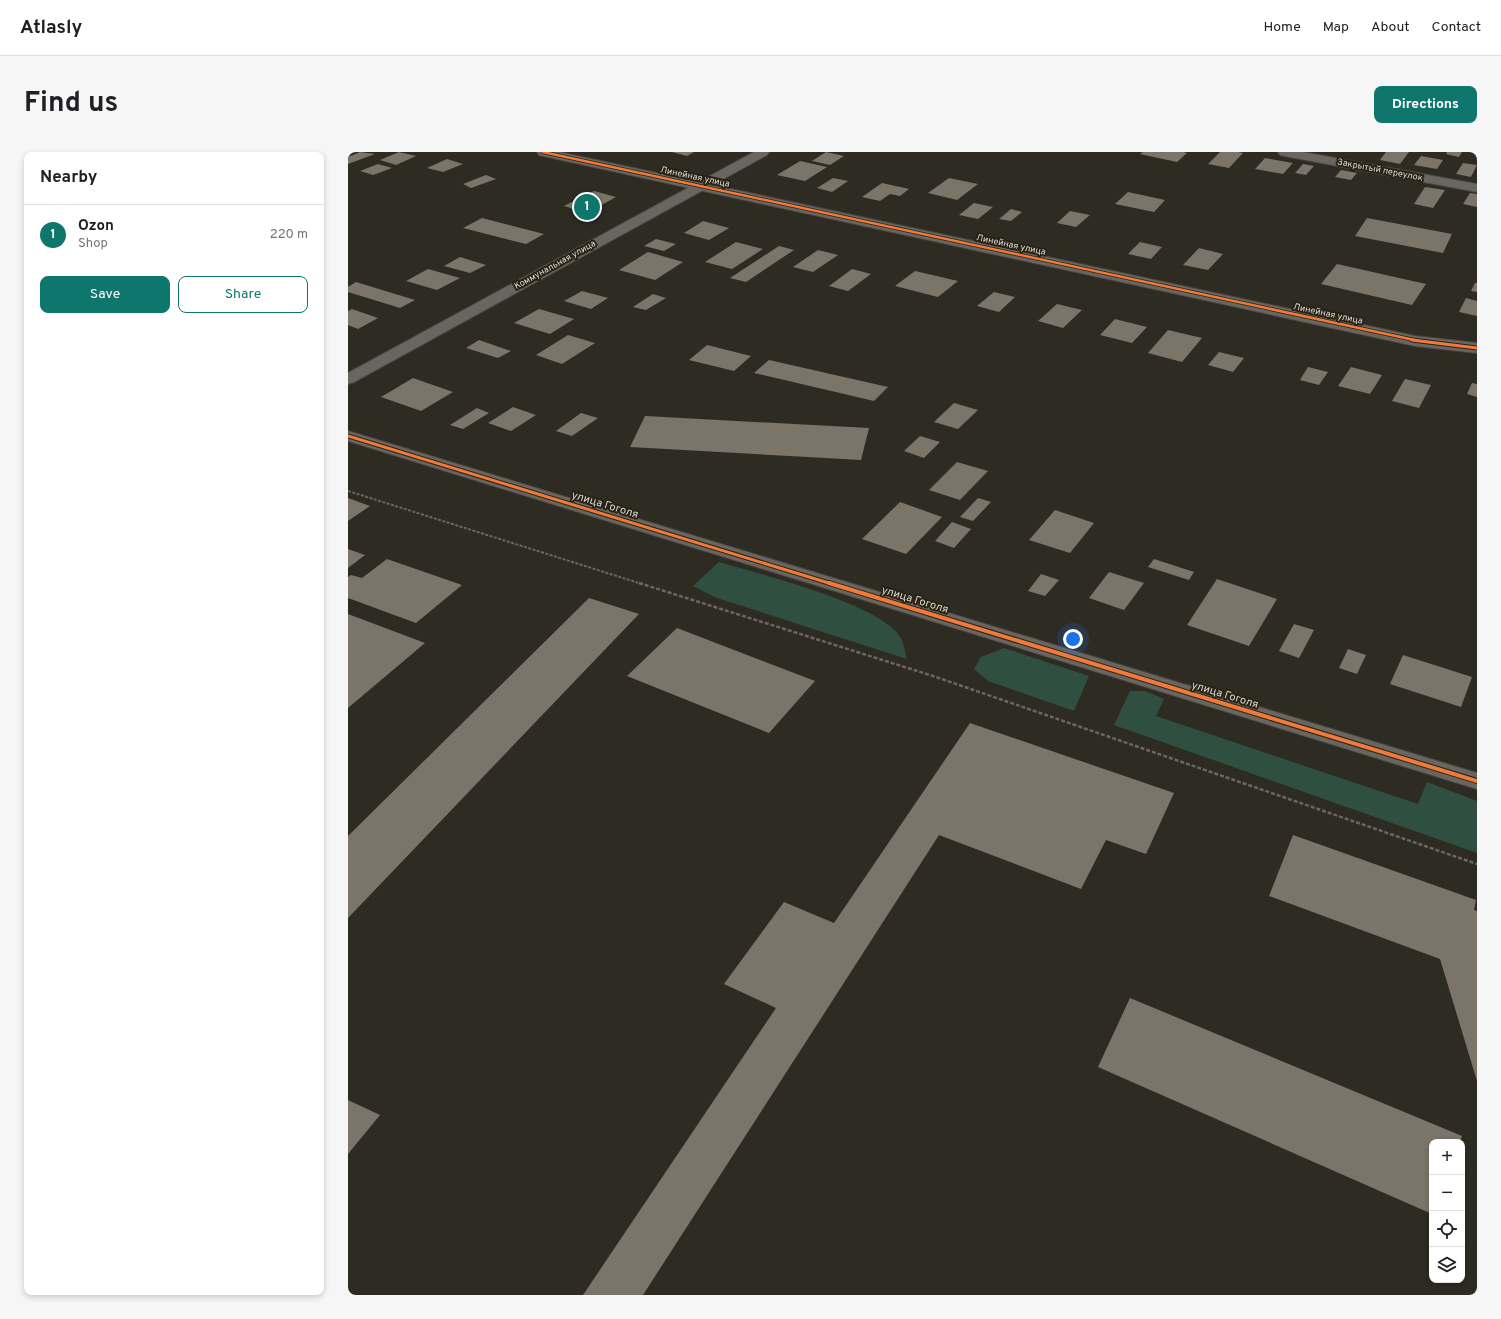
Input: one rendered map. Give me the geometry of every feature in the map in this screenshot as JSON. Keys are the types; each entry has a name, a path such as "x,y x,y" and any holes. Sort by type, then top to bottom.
{"street":[{"name":"Линейная улица","path":"543,152 1415,341 1477,348"},
{"name":"Коммунальная улица","path":"348,379 763,152"},
{"name":"Закрытый переулок","path":"1284,152 1477,188"},
{"name":"улица Гоголя","path":"348,436 1477,781"}],"path":[{"path":"348,492 933,676 1477,864"}],"green space":[{"path":"719,562 789,582 846,602 870,613 889,625 901,638 907,659 717,598 693,586"},
{"path":"1004,648 1089,676 1074,711 988,681 974,669 981,657"},
{"path":"1130,691 1145,691 1164,699 1156,716 1418,804 1427,782 1477,801 1477,853 1114,725"}],"building":[{"path":"360,152 375,154 348,164 348,157"},
{"path":"399,152 416,156 396,165 380,160"},
{"path":"672,152 694,152 687,156"},
{"path":"826,152 844,156 830,165 812,161"},
{"path":"1143,152 1187,153 1177,162 1140,154"},
{"path":"1220,152 1243,153 1229,168 1208,164"},
{"path":"1386,152 1409,152 1400,164 1380,160"},
{"path":"1447,152 1462,152 1459,157 1446,154"},
{"path":"1421,156 1443,160 1437,169 1414,165"},
{"path":"1265,158 1293,163 1283,174 1255,169"},
{"path":"447,159 463,164 443,172 427,168"},
{"path":"800,161 827,167 805,181 777,175"},
{"path":"1463,163 1477,165 1471,177 1456,174"},
{"path":"378,164 392,168 373,175 360,171"},
{"path":"1303,164 1314,166 1306,175 1295,173"},
{"path":"1341,170 1357,173 1351,180 1335,177"},
{"path":"486,175 496,179 471,188 463,184"},
{"path":"833,178 848,181 832,192 817,188"},
{"path":"949,178 978,184 957,200 928,193"},
{"path":"882,183 909,189 900,196 890,194 880,201 862,197"},
{"path":"1425,187 1445,190 1433,208 1414,204"},
{"path":"594,191 616,197 587,213 564,206"},
{"path":"1128,192 1165,200 1154,212 1115,204"},
{"path":"1470,193 1477,194 1477,207 1463,204"},
{"path":"974,203 993,207 978,219 959,215"},
{"path":"1011,209 1022,212 1011,221 999,219"},
{"path":"1070,211 1090,215 1076,227 1057,223"},
{"path":"482,218 544,234 526,244 463,228"},
{"path":"1367,218 1452,234 1443,253 1355,236"},
{"path":"703,221 729,228 709,240 684,233"},
{"path":"656,239 676,244 664,251 644,246"},
{"path":"736,242 763,249 732,269 705,262"},
{"path":"1140,242 1162,247 1151,259 1128,254"},
{"path":"779,246 794,250 746,282 730,278"},
{"path":"1199,248 1223,254 1208,270 1183,265"},
{"path":"818,250 838,255 813,272 793,267"},
{"path":"648,252 683,262 655,280 619,270"},
{"path":"460,257 486,265 470,273 444,266"},
{"path":"1337,264 1426,284 1412,305 1321,284"},
{"path":"428,269 460,278 437,290 406,281"},
{"path":"852,269 871,274 848,291 829,286"},
{"path":"915,271 958,281 938,297 895,286"},
{"path":"356,282 415,300 400,308 348,292 348,287"},
{"path":"1475,283 1477,283 1477,292 1471,291"},
{"path":"582,291 608,298 591,309 564,301"},
{"path":"994,292 1015,297 999,312 977,306"},
{"path":"653,294 666,298 646,310 633,307"},
{"path":"1466,298 1477,301 1477,316 1459,312"},
{"path":"1057,304 1082,310 1063,328 1038,321"},
{"path":"352,309 378,318 358,329 348,325 348,311"},
{"path":"539,309 574,319 550,334 514,323"},
{"path":"1115,319 1147,327 1132,343 1100,335"},
{"path":"1168,330 1202,338 1182,362 1148,353"},
{"path":"568,335 595,343 562,364 536,355"},
{"path":"479,340 511,351 498,358 466,348"},
{"path":"707,345 751,356 734,371 689,360"},
{"path":"1219,352 1244,358 1233,372 1208,365"},
{"path":"769,360 888,387 874,401 754,373"},
{"path":"1308,367 1328,372 1319,385 1300,380"},
{"path":"1351,367 1382,375 1370,394 1338,386"},
{"path":"413,378 453,392 421,411 381,397"},
{"path":"1405,379 1431,385 1419,408 1392,401"},
{"path":"1472,383 1477,384 1477,397 1467,394"},
{"path":"954,403 978,410 958,429 934,422"},
{"path":"513,407 536,415 511,431 488,423"},
{"path":"477,408 489,413 463,429 450,425"},
{"path":"581,413 598,418 572,436 556,431"},
{"path":"645,416 869,428 861,460 630,447"},
{"path":"920,436 940,442 924,458 904,451"},
{"path":"957,462 988,471 960,500 929,490"},
{"path":"348,498 370,506 348,521"},
{"path":"978,498 991,502 973,521 960,517"},
{"path":"900,502 942,517 906,554 862,539"},
{"path":"1055,510 1094,523 1070,553 1029,540"},
{"path":"952,522 971,529 954,548 935,541"},
{"path":"348,549 365,555 348,568"},
{"path":"387,559 462,585 416,623 348,598 348,577 351,575 362,578"},
{"path":"1154,559 1194,572 1189,580 1148,567"},
{"path":"1109,572 1144,583 1124,610 1089,598"},
{"path":"1041,574 1059,580 1045,596 1028,591"},
{"path":"1217,579 1277,599 1249,646 1187,625"},
{"path":"589,598 639,614 348,918 348,836"},
{"path":"348,614 425,643 348,708"},
{"path":"1294,624 1314,630 1299,658 1279,651"},
{"path":"677,628 815,681 769,733 627,676"},
{"path":"1348,649 1366,655 1357,674 1339,668"},
{"path":"1403,655 1472,677 1461,707 1390,684"},
{"path":"970,723 1174,793 1146,854 1106,840 1081,889 939,835 643,1295 583,1295 776,1008 724,984 784,902 834,923"},
{"path":"1293,835 1476,900 1474,910 1477,911 1477,1081 1440,959 1269,896"},
{"path":"1130,998 1462,1136 1461,1139 1429,1139 1429,1213 1098,1067"},
{"path":"348,1100 380,1115 348,1154"}],"cycle path":[{"path":"543,152 1415,341 1477,348"},
{"path":"348,436 1477,781"}],"place":[{"name":"Ozon","path":"587,207"}]}
